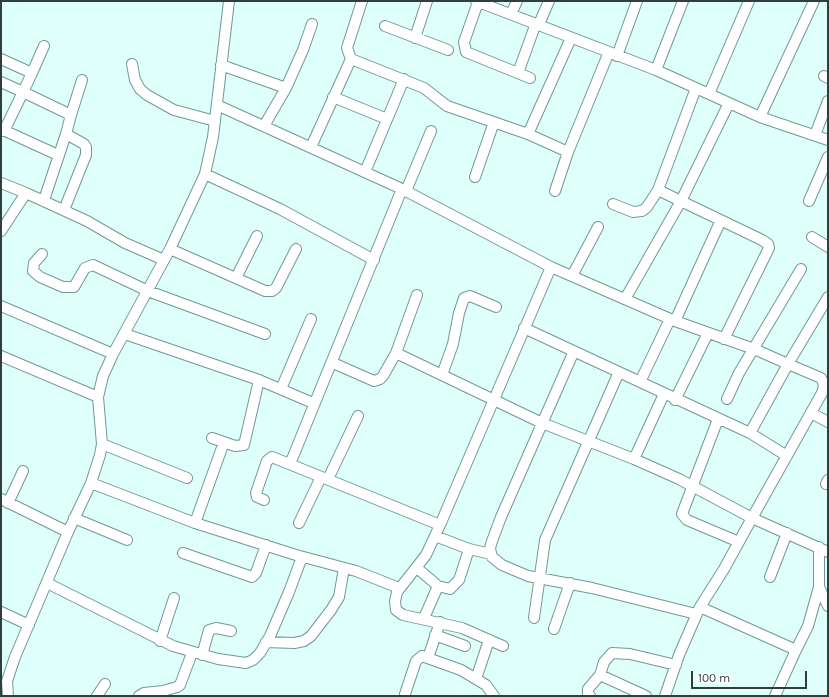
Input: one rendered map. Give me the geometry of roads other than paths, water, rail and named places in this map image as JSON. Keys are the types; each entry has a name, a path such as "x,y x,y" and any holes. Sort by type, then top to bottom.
{"street":[{"path":"8,696 7,681 10,670 74,518 91,483 100,455 102,444 98,397 103,376 113,354 170,249 205,174 215,121 229,1"},
{"path":"311,147 351,59 347,48 362,1"},
{"path":"415,38 427,1"},
{"path":"530,78 466,52 464,42 477,1 656,70 760,117 828,140"},
{"path":"511,14 517,1"},
{"path":"518,73 549,1"},
{"path":"555,191 568,152 637,1"},
{"path":"656,70 683,1"},
{"path":"709,94 748,1"},
{"path":"760,117 814,1"},
{"path":"264,126 286,88 303,50 312,24"},
{"path":"385,26 448,50"},
{"path":"528,134 571,38"},
{"path":"44,46 23,92 2,130 58,155"},
{"path":"1,59 32,73"},
{"path":"351,59 424,88 447,106 528,134 568,152"},
{"path":"132,64 135,80 140,89 147,95 174,110 215,121"},
{"path":"221,65 286,88"},
{"path":"365,172 404,79"},
{"path":"44,200 82,80"},
{"path":"1,82 71,114"},
{"path":"613,204 633,212 638,212 647,207 658,190 696,88"},
{"path":"333,97 387,119"},
{"path":"815,136 828,101"},
{"path":"626,299 681,201 729,103"},
{"path":"217,105 404,190 551,267 673,320 754,349 821,378 824,386 822,393 739,542 698,611 665,696"},
{"path":"475,177 494,122"},
{"path":"290,464 313,403 332,363 374,260 430,131"},
{"path":"64,210 87,150 84,144 66,134"},
{"path":"809,201 828,157"},
{"path":"205,174 280,209 374,260"},
{"path":"1,183 44,200 125,243 164,260"},
{"path":"658,190 768,244 769,248 724,339"},
{"path":"1,231 26,193"},
{"path":"640,382 673,320 721,220"},
{"path":"572,276 598,227"},
{"path":"236,278 257,236"},
{"path":"812,237 828,247"},
{"path":"170,249 265,291 272,291 276,288 296,249"},
{"path":"42,254 34,263 33,271 40,277 63,287 74,287 85,268 93,265 148,291 265,334"},
{"path":"503,646 462,628 424,618 403,615 396,610 395,596 399,588 426,555 551,267"},
{"path":"727,399 738,373 754,349 800,269"},
{"path":"332,363 374,381 380,379 396,353 417,295"},
{"path":"442,376 453,344 459,313 464,298 470,296 496,307"},
{"path":"750,433 788,364 828,297"},
{"path":"1,306 113,354"},
{"path":"281,389 311,319"},
{"path":"524,328 675,400 750,433 787,456"},
{"path":"675,400 708,333"},
{"path":"125,334 259,380 313,403"},
{"path":"574,351 500,517 491,544 491,554 498,563 511,570 539,578 570,583 698,611 796,650"},
{"path":"396,353 442,376 494,398 542,423 634,459 691,486 752,518 824,550 819,587 808,626 775,696"},
{"path":"1,356 98,397"},
{"path":"534,618 545,540 619,372"},
{"path":"212,438 235,446 244,444 259,380"},
{"path":"634,459 664,394"},
{"path":"811,413 828,422"},
{"path":"299,523 358,416"},
{"path":"718,419 682,512 683,517 739,542"},
{"path":"195,523 224,442"},
{"path":"102,444 188,478"},
{"path":"264,500 257,497 256,493 267,461 272,457 440,525"},
{"path":"23,471 5,501 68,532"},
{"path":"91,483 195,523 302,557 344,568 399,588"},
{"path":"74,518 127,540"},
{"path":"770,577 787,533"},
{"path":"434,536 469,549 491,554"},
{"path":"183,553 252,577 256,573 266,546"},
{"path":"416,568 438,586 450,589 459,580 469,549"},
{"path":"47,583 160,640 197,654 246,663 253,660 260,653 266,642 289,592 302,557"},
{"path":"266,642 294,643 304,641 311,636 328,615 338,596 344,568"},
{"path":"554,629 570,583"},
{"path":"424,618 438,586"},
{"path":"819,587 828,606"},
{"path":"160,640 174,598"},
{"path":"1,612 28,626"},
{"path":"428,658 440,622"},
{"path":"139,696 144,693 163,691 180,685 209,630 216,628 231,631"},
{"path":"435,635 465,646"},
{"path":"476,679 489,640"},
{"path":"590,696 588,694 588,689 600,675 608,657 618,652 676,665"},
{"path":"405,694 416,661 422,656 454,667 476,679 486,685 494,696"},
{"path":"600,675 646,696"},
{"path":"97,696 105,684"}]}
